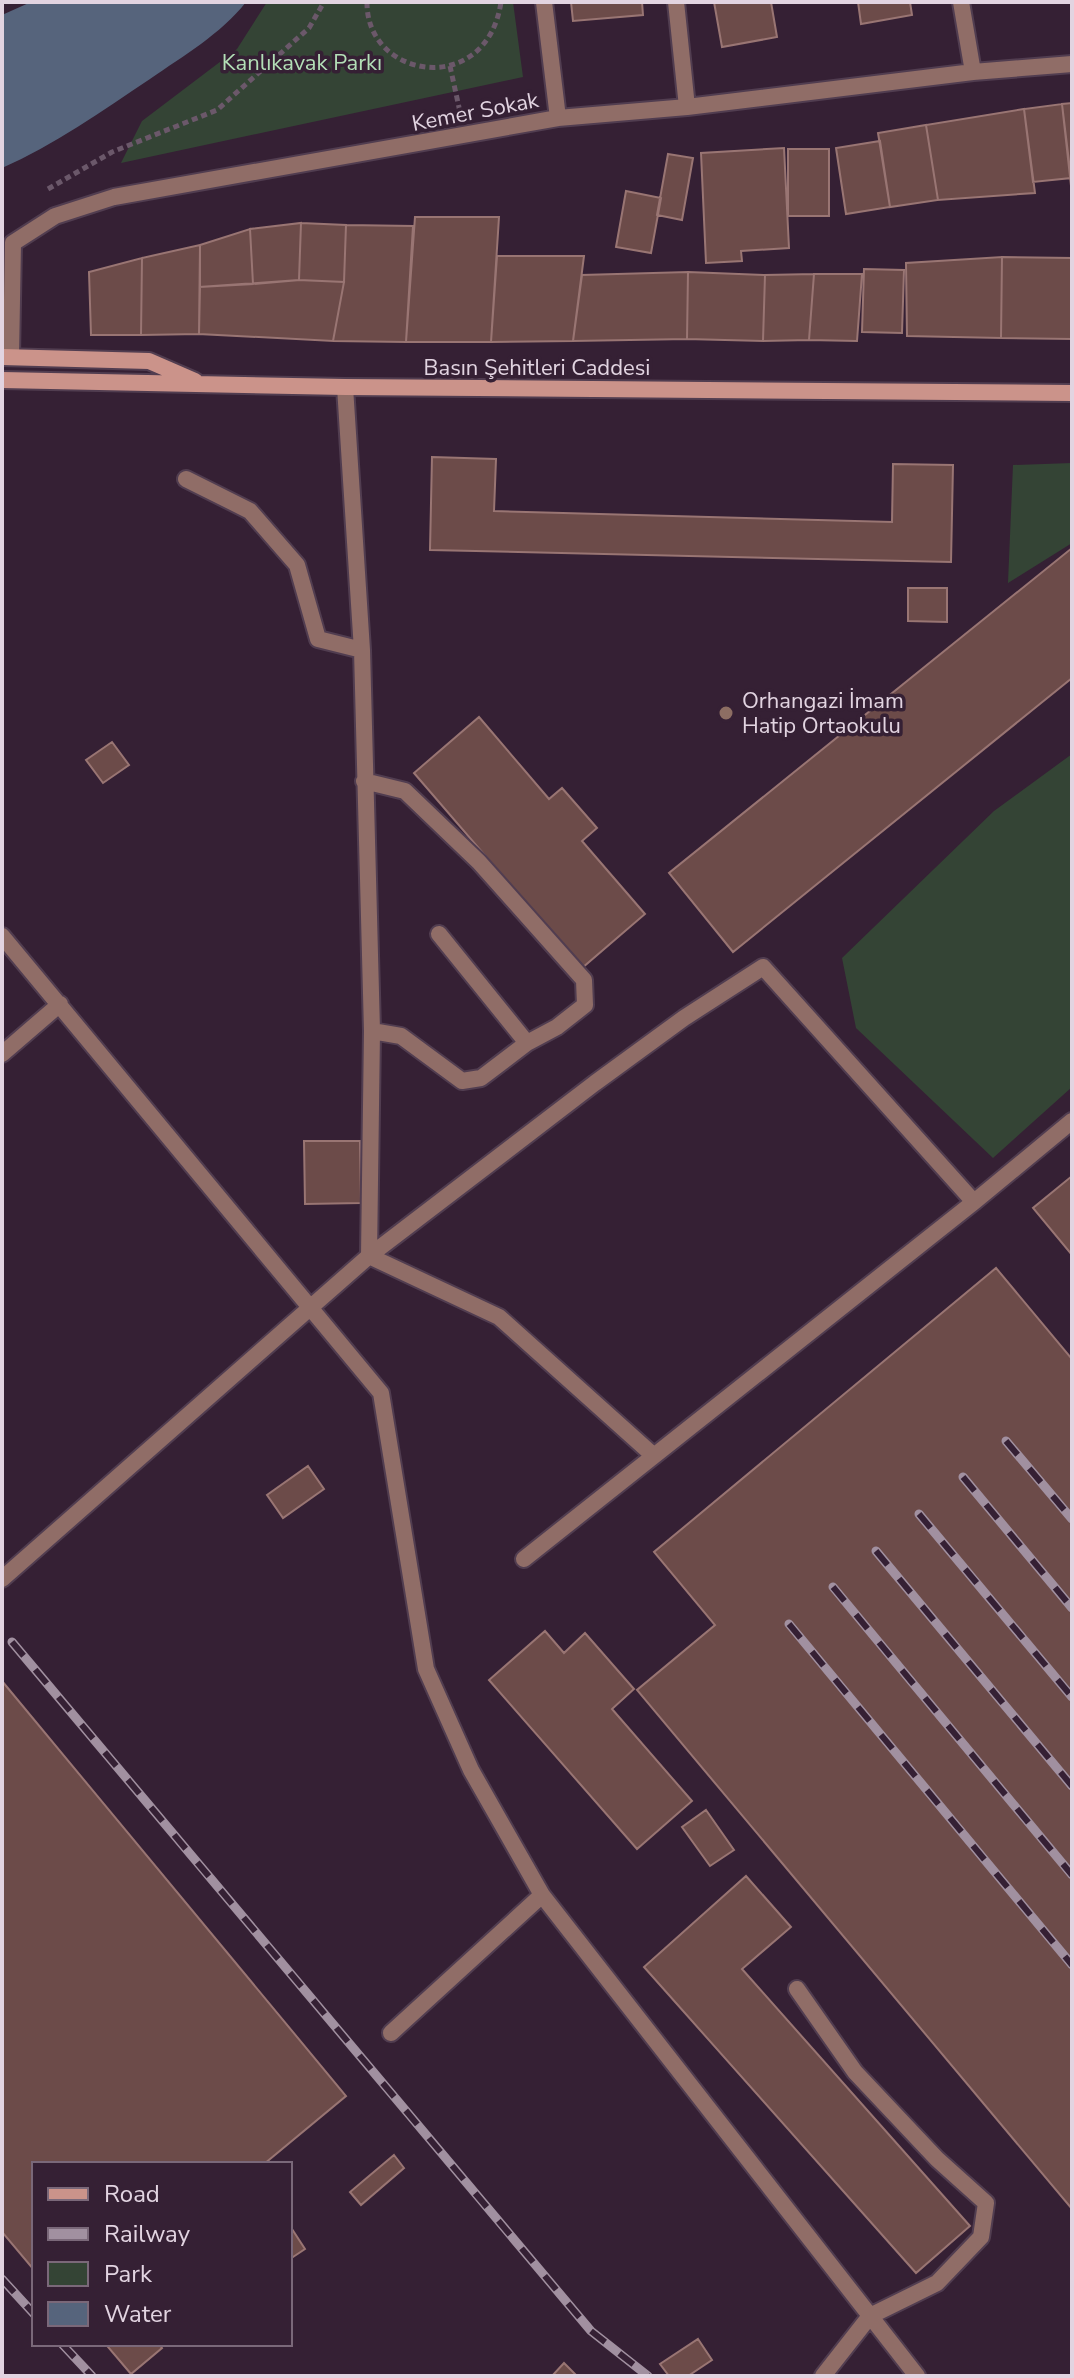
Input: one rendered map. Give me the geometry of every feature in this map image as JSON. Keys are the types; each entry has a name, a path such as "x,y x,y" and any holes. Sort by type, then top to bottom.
{"main road":[{"path":"6,357 149,361 204,384"},
{"name":"Basın Şehitleri Caddesi","path":"2,380 345,387 1072,393"}],"street":[{"path":"544,2 558,118"},
{"path":"676,2 687,107"},
{"path":"961,2 973,72"},
{"name":"Kemer Sokak","path":"6,357 13,243 55,216 114,197 558,118 687,107 973,72 1072,64"},
{"path":"345,387 362,650 372,1031 369,1256"},
{"path":"186,479 250,511 297,565 318,639 362,650"},
{"path":"364,781 405,791 479,862 584,980 585,1005 481,1078 462,1081 401,1036 372,1031"},
{"path":"439,934 527,1043"},
{"path":"2,936 381,1393 426,1669 471,1770 542,1895 917,2376"},
{"path":"2,1579 369,1256 671,1027 763,967 974,1202"},
{"path":"2,1054 60,1004"},
{"path":"524,1559 1072,1121"},
{"path":"369,1256 499,1317 654,1456"},
{"path":"391,2033 542,1895"},
{"path":"797,1989 855,2072 937,2159 986,2203 981,2237 937,2283 870,2316 823,2376"}],"path":[{"path":"43,191 112,152 217,110 309,28 324,2"},
{"path":"367,2 374,32 387,49 406,62 428,68 450,66 470,58 486,43 497,24 501,2"},
{"path":"450,66 466,136"}],"green space":[{"name":"Kanlıkavak Parkı","path":"267,2 513,2 523,77 121,163 142,121 237,49"},
{"path":"1072,463 1072,543 1008,583 1013,465"},
{"path":"1072,754 1072,1087 993,1158 856,1028 842,958 994,811"}],"water":[{"path":"31,2 246,2 213,34 175,62 78,127 2,168 2,15"}],"building":[{"path":"571,2 642,2 643,15 573,21"},
{"path":"714,2 771,2 777,37 722,47"},
{"path":"858,2 910,2 912,15 861,24"},
{"path":"1072,103 1072,195 1062,104"},
{"path":"1062,104 1071,178 1033,182 1024,109"},
{"path":"1024,109 1035,193 938,200 926,125"},
{"path":"926,125 938,200 890,207 878,133"},
{"path":"880,141 890,207 846,214 836,148"},
{"path":"784,148 789,248 741,251 742,261 706,263 701,153"},
{"path":"788,149 829,149 829,216 788,216"},
{"path":"668,154 693,158 682,220 657,215"},
{"path":"626,191 661,198 651,253 616,247"},
{"path":"415,217 499,217 491,342 406,342"},
{"path":"301,223 346,225 344,282 299,280"},
{"path":"301,223 299,280 253,284 250,229"},
{"path":"346,225 413,226 406,342 333,341 344,282"},
{"path":"250,229 253,284 200,287 200,245"},
{"path":"200,245 199,334 141,335 142,258"},
{"path":"497,256 584,256 573,341 491,342"},
{"path":"1002,257 1072,258 1072,339 1001,338"},
{"path":"1002,257 1001,338 907,336 906,263"},
{"path":"142,258 141,335 91,335 89,272"},
{"path":"864,269 904,270 902,333 862,332"},
{"path":"688,272 765,275 763,341 687,339"},
{"path":"688,272 687,339 573,341 582,275"},
{"path":"814,274 862,274 857,341 809,340"},
{"path":"814,274 809,340 763,341 765,275"},
{"path":"299,280 344,282 333,341 199,334 200,287"},
{"path":"432,457 496,459 494,511 892,522 893,464 953,465 951,562 430,550"},
{"path":"1072,548 1072,678 733,952 669,873"},
{"path":"908,588 947,588 947,622 908,621"},
{"path":"479,717 549,799 562,788 597,828 582,841 645,914 582,968 414,773"},
{"path":"112,742 129,765 103,783 86,760"},
{"path":"304,1141 360,1141 361,1203 305,1204"},
{"path":"1072,1176 1072,1255 1033,1208"},
{"path":"996,1268 1072,1359 1072,2209 637,1690 715,1625 654,1552"},
{"path":"308,1466 324,1489 283,1518 267,1495"},
{"path":"545,1631 564,1653 585,1633 634,1689 612,1709 692,1801 637,1849 489,1680"},
{"path":"2,1681 346,2096 266,2162 32,2162 32,2268 2,2232"},
{"path":"706,1810 734,1850 710,1866 682,1827"},
{"path":"746,1876 791,1927 742,1969 970,2226 916,2273 644,1967"},
{"path":"394,2155 404,2168 361,2205 350,2192"},
{"path":"292,2229 305,2249 292,2258"},
{"path":"698,2339 712,2360 688,2376 669,2376 660,2364"},
{"path":"160,2346 162,2348 131,2374 108,2347"},
{"path":"564,2363 577,2376 552,2376"}],"railway":[{"path":"1006,1441 1072,1519"},
{"path":"963,1477 1072,1608"},
{"path":"919,1514 1072,1697"},
{"path":"876,1551 1072,1786"},
{"path":"833,1587 1072,1875"},
{"path":"789,1624 1072,1965"},
{"path":"12,1642 591,2331 648,2376"},
{"path":"2,2279 32,2312"},
{"path":"64,2346 92,2376"}],"place":[{"name":"Orhangazi İmam Hatip Ortaokulu","path":"726,713"}]}
